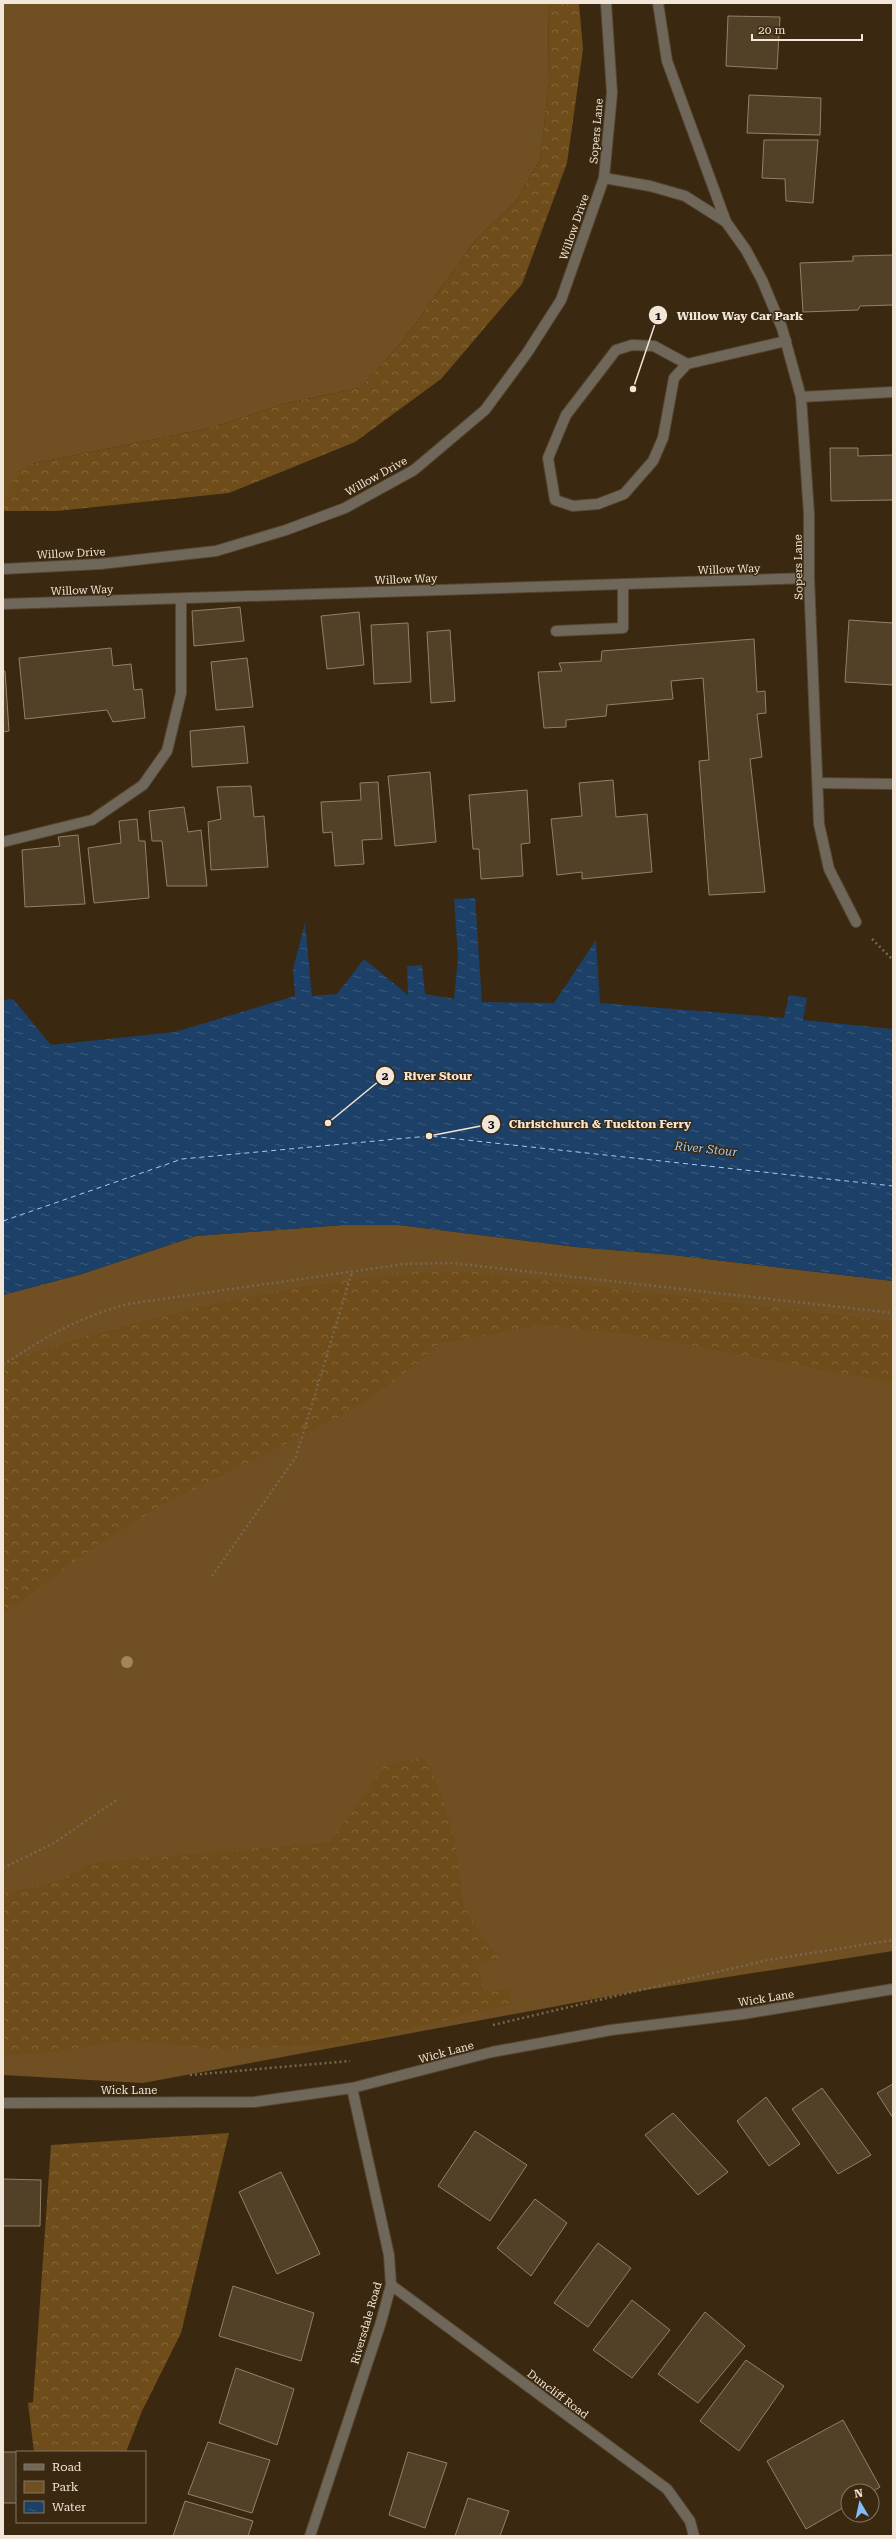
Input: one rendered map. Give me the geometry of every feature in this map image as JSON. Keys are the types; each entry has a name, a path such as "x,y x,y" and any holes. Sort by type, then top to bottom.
{"street":[{"name":"Sopers Lane","path":"606,3 612,93 604,178 650,186 685,196 726,222"},
{"name":"Sopers Lane","path":"658,3 667,61 726,222 746,250 762,280 786,342 801,397 809,514 809,578 819,824 829,869 856,922"},
{"name":"Willow Drive","path":"3,569 100,564 216,550 286,530 345,508 414,470 485,410 531,347 561,300 604,178"},
{"path":"688,364 654,346 632,345 616,350 566,415 548,458 550,481 555,500 573,506 598,504 624,494 653,462 662,438 674,378 688,364 786,342"},
{"path":"801,397 893,392"},
{"name":"Willow Way","path":"3,604 809,578"},
{"path":"556,631 623,628 623,584"},
{"path":"3,842 92,820 143,786 166,751 181,694 181,599"},
{"path":"818,782 893,784"},
{"name":"Wick Lane","path":"3,2103 254,2102 352,2088 492,2052 611,2030 743,2014 893,1989"},
{"name":"Riversdale Road","path":"310,2536 381,2322 391,2285 390,2255 352,2088"},
{"name":"Duncliff Road","path":"391,2285 667,2489 690,2521 694,2536"}],"path":[{"path":"3,1365 49,1335 95,1313 128,1304 404,1264 452,1262 893,1313"},
{"path":"212,1576 296,1457 352,1272"},
{"path":"3,1868 54,1843 118,1799"},
{"path":"490,2025 768,1960 893,1940"},
{"path":"186,2076 357,2060"}],"green space":[{"path":"3,3 548,3 549,82 540,160 515,203 478,237 402,342 360,388 283,404 210,428 31,464 7,495 3,505"},
{"path":"548,3 579,3 583,49 567,163 522,284 441,379 355,442 229,493 57,511 3,511 5,498 11,484 25,467 31,464 210,428 283,404 360,388 402,342 478,237 515,203 540,160 549,82"},
{"path":"343,1225 399,1225 576,1247 673,1255 893,1281 893,1951 627,1993 143,2083 3,2075 3,1295 82,1274 196,1236"},
{"path":"414,1272 475,1272 893,1321 893,1383 627,1334 541,1325 438,1344 418,1363 369,1399 314,1430 159,1507 90,1550 3,1615 3,1364 30,1353 57,1345 187,1310 300,1287"},
{"path":"424,1757 443,1797 455,1840 464,1907 485,1940 500,1959 478,1964 484,1991 510,1989 512,2004 353,2043 218,2050 130,2040 39,2054 3,2054 3,1894 57,1881 95,1862 330,1842 385,1765"},
{"path":"229,2133 181,2333 142,2411 126,2451 34,2451 28,2403 33,2402 51,2145"}],"water":[{"path":"475,898 482,1002 554,1003 596,940 600,1003 784,1018 789,995 807,998 803,1020 893,1029 893,1281 673,1255 576,1247 399,1225 343,1225 196,1236 82,1274 3,1295 3,1000 13,999 51,1045 175,1032 295,996 293,969 305,923 312,996 337,994 364,959 408,995 407,966 422,965 425,994 454,999 458,957 454,899"}],"building":[{"path":"728,16 780,17 777,69 726,66"},
{"path":"749,95 821,98 820,135 747,133"},
{"path":"764,140 818,140 813,203 786,201 785,179 762,178"},
{"path":"893,255 893,305 860,306 858,310 803,312 800,263 853,261 853,256"},
{"path":"830,448 858,448 858,456 893,455 893,500 831,501"},
{"path":"240,607 244,641 194,646 192,611"},
{"path":"359,612 364,665 327,669 321,616"},
{"path":"849,620 893,623 893,685 845,682"},
{"path":"408,623 411,682 374,684 371,625"},
{"path":"450,630 455,701 431,703 427,632"},
{"path":"754,639 757,692 765,691 766,713 757,714 762,757 750,759 765,892 709,895 699,761 709,760 703,678 671,681 673,699 607,705 606,716 566,720 566,727 544,728 538,672 562,671 559,663 601,661 602,651"},
{"path":"111,648 113,666 131,664 134,690 142,689 145,718 113,722 107,710 25,719 19,658"},
{"path":"247,658 253,707 216,710 211,662"},
{"path":"3,671 5,671 9,731 3,732"},
{"path":"244,726 248,763 192,767 190,731"},
{"path":"430,772 436,842 395,846 388,776"},
{"path":"613,780 616,817 647,814 652,872 582,879 582,872 557,875 551,819 582,816 579,783"},
{"path":"378,782 382,839 362,840 364,864 335,866 332,832 323,833 321,802 361,800 360,783"},
{"path":"251,786 254,817 264,816 268,867 211,870 208,822 221,819 217,787"},
{"path":"527,790 530,843 521,844 523,876 481,879 479,849 473,849 469,795"},
{"path":"184,807 188,832 201,830 207,886 167,886 162,841 152,841 149,811"},
{"path":"137,819 139,841 145,841 149,898 94,903 88,848 121,843 119,821"},
{"path":"78,835 85,904 25,907 22,850 60,846 58,837"},
{"path":"893,2084 893,2118 877,2093"},
{"path":"822,2088 871,2155 838,2174 792,2109"},
{"path":"766,2097 800,2144 769,2166 737,2121"},
{"path":"673,2113 728,2172 698,2195 645,2135"},
{"path":"475,2131 527,2165 490,2221 438,2186"},
{"path":"281,2172 320,2254 277,2274 239,2192"},
{"path":"3,2179 41,2180 40,2226 3,2226"},
{"path":"535,2199 567,2223 531,2276 497,2248"},
{"path":"598,2243 631,2268 588,2327 554,2303"},
{"path":"233,2286 314,2313 301,2361 219,2336"},
{"path":"632,2300 670,2330 632,2378 593,2350"},
{"path":"705,2312 745,2346 698,2403 658,2374"},
{"path":"746,2360 784,2386 739,2451 700,2421"},
{"path":"236,2368 294,2389 277,2445 219,2423"},
{"path":"843,2420 878,2483 840,2483 840,2510 806,2529 767,2461"},
{"path":"208,2442 270,2460 252,2513 188,2494"},
{"path":"3,2452 16,2452 16,2503 3,2503"},
{"path":"408,2452 447,2463 425,2528 389,2515"},
{"path":"468,2498 509,2511 500,2536 455,2536"},
{"path":"185,2501 253,2521 248,2536 173,2536"}],"ferry route":[{"path":"3,1221 182,1159 429,1136 893,1186"}],"place":[{"name":"Willow Way Car Park","path":"633,389"},
{"name":"River Stour","path":"328,1123"},
{"name":"Christchurch & Tuckton Ferry","path":"429,1136"}]}
